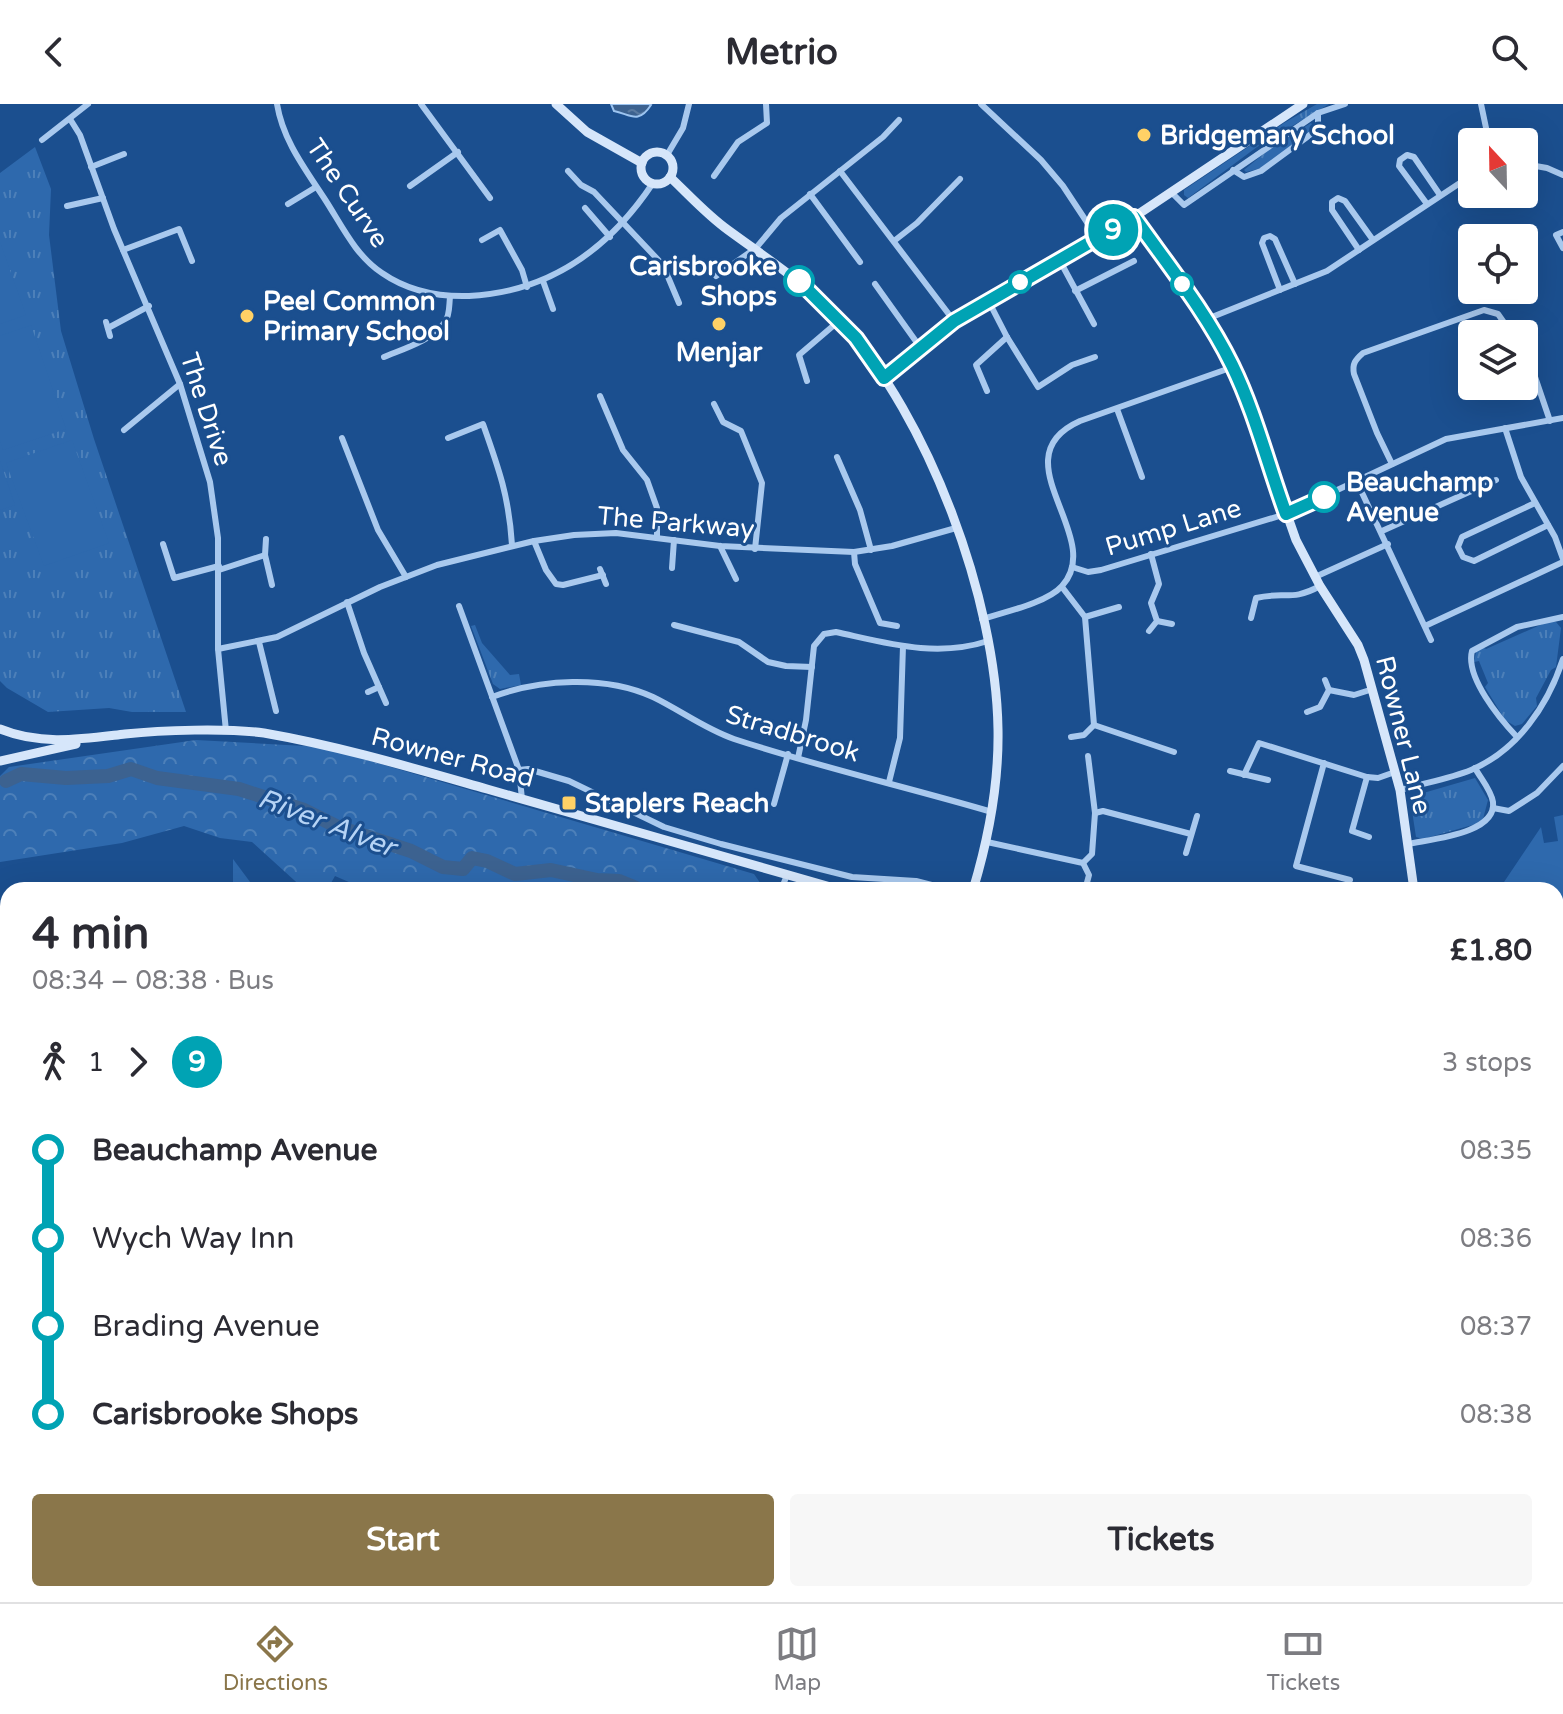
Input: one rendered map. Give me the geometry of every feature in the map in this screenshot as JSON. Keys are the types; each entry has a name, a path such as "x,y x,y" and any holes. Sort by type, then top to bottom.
{"street":[{"path":"42,140 88,104"},
{"name":"The Curve","path":"277,104 284,134 355,247 380,272 411,288 450,297 506,292 527,287 566,270 624,224 653,183"},
{"path":"556,104 587,132 642,163"},
{"path":"667,155 683,128 689,104"},
{"path":"714,176 738,142 767,123 766,104"},
{"path":"981,104 1041,160 1063,186 1098,239"},
{"path":"884,378 954,321 1134,217 1303,104"},
{"path":"1171,192 1184,205 1318,113 1345,104"},
{"path":"1481,104 1486,128"},
{"path":"424,105 490,198"},
{"path":"1233,170 1244,177 1261,171 1318,129 1318,113"},
{"name":"The Drive","path":"70,119 80,135 123,250 180,384 210,482 216,515 218,649 226,731"},
{"path":"716,276 756,248 781,218 883,137 899,120"},
{"path":"410,186 458,152"},
{"path":"656,152 667,155 673,168 665,182 653,183 642,174 642,163 650,153 656,152"},
{"path":"91,167 124,154"},
{"path":"1427,204 1399,166 1400,160 1407,155 1414,157 1440,195"},
{"path":"1538,166 1563,175"},
{"path":"568,171 581,185 594,192 663,265 679,303"},
{"path":"840,171 954,321"},
{"path":"670,177 728,230 798,279 840,320 884,378 923,448 956,528 988,641 995,686 998,729 992,812 975,882"},
{"path":"894,241 917,223 960,179"},
{"path":"1207,319 1327,271 1458,184"},
{"path":"288,204 316,187"},
{"path":"810,194 860,262"},
{"path":"67,206 103,198"},
{"path":"1359,250 1332,210 1332,202 1338,198 1345,201 1373,240"},
{"path":"585,208 610,237"},
{"name":"Rowner Lane","path":"1134,217 1207,319 1233,367 1286,514 1318,582 1358,645 1400,790 1413,882"},
{"path":"123,250 179,229 192,261"},
{"path":"482,240 500,230 522,270 527,287"},
{"path":"1563,232 1556,235 1563,248"},
{"path":"1280,290 1262,243 1264,238 1270,236 1275,239 1295,284"},
{"path":"1060,261 1094,324"},
{"path":"1075,291 1134,261"},
{"path":"543,281 553,309"},
{"path":"875,284 920,347"},
{"path":"384,357 418,342 444,324 449,313 450,297"},
{"path":"988,300 1038,387 1072,365 1095,357"},
{"path":"108,329 149,306"},
{"path":"1392,464 1354,374 1356,359 1363,353 1484,310 1498,314 1502,320"},
{"path":"807,381 799,355 840,320"},
{"path":"987,391 976,365 1007,337"},
{"path":"982,619 1042,599 1062,587 1072,567 1072,542 1048,473 1048,459 1058,436 1068,427 1233,367"},
{"path":"124,430 180,384"},
{"path":"1538,386 1550,421"},
{"path":"600,396 623,450 647,480 657,508 657,538"},
{"path":"714,404 723,422 741,431 762,483 755,549"},
{"path":"1117,409 1142,477"},
{"path":"1286,514 1451,438 1563,418"},
{"path":"448,438 483,424 510,507 512,545"},
{"path":"1425,626 1563,560 1548,525 1521,477 1505,428"},
{"path":"342,438 378,530 406,577"},
{"path":"837,457 860,510 871,550"},
{"path":"1382,531 1496,480"},
{"path":"1357,482 1431,640"},
{"path":"1535,503 1462,537 1458,547 1463,557 1474,561 1548,525"},
{"name":"Pump Lane","path":"1072,567 1088,572 1286,514"},
{"name":"The Parkway","path":"218,649 259,642 296,629 347,602 467,556 534,541 598,533 755,549 854,552 956,528"},
{"path":"266,539 265,555 272,585"},
{"path":"672,568 674,540"},
{"path":"534,541 546,570 556,584 563,585 601,572 606,584"},
{"path":"163,544 174,578 265,555"},
{"path":"1251,618 1256,598 1271,594 1304,596 1318,582 1388,544"},
{"path":"720,546 736,579"},
{"path":"854,552 855,564 880,623 897,626"},
{"path":"1151,554 1162,585 1148,603 1157,621"},
{"path":"1062,587 1085,617 1094,725 1084,735 1071,737"},
{"path":"347,602 364,653 386,703"},
{"path":"459,606 519,770 522,799"},
{"path":"1085,617 1119,607"},
{"path":"1517,737 1485,696 1473,670 1472,651 1517,627 1563,617"},
{"path":"1157,621 1172,624"},
{"path":"1149,631 1157,621"},
{"path":"674,625 739,642 768,662 812,667"},
{"path":"798,758 817,641 829,632 927,650 960,648 988,641"},
{"path":"259,642 276,711"},
{"path":"889,782 900,738 903,646"},
{"path":"1400,790 1475,768 1517,737 1539,711 1563,659"},
{"path":"1307,712 1320,707 1329,690 1325,680"},
{"name":"Stradbrook","path":"492,697 510,690 549,683 627,689 658,700 732,738 992,812"},
{"path":"368,692 379,687"},
{"path":"1329,690 1354,695 1373,689"},
{"path":"1094,725 1174,752"},
{"name":"Rowner Road","path":"0,729 34,739 91,739"},
{"name":"Rowner Road","path":"0,761 91,739 127,734 262,733 361,754 812,882"},
{"path":"1244,775 1259,743 1367,777 1378,778 1395,772"},
{"path":"774,804 788,754"},
{"path":"1083,863 1092,854 1095,813 1088,756"},
{"path":"1324,763 1296,866 1350,880"},
{"path":"1493,808 1509,811 1537,793 1563,766"},
{"path":"1408,844 1471,830 1485,823 1493,808 1488,790 1475,768"},
{"path":"519,770 528,769 569,781 664,827 721,844 852,877 920,882"},
{"path":"1230,771 1268,780"},
{"path":"1367,777 1352,831 1369,837"},
{"path":"1095,813 1103,811 1191,834"},
{"path":"1186,853 1197,816"},
{"path":"987,842 1083,863"},
{"path":"1083,863 1089,875 1087,882"},
{"path":"784,882 787,875"}],"green space":[{"path":"1317,104 1329,104 1257,147 1188,198 1184,195 1184,190"},
{"path":"1311,123 1315,129 1262,168 1244,170 1272,147"},
{"path":"35,147 51,189 49,235 61,331 186,712 132,712 109,708 48,712 0,681 0,173"},
{"path":"0,242 26,315 0,324"},
{"path":"31,325 66,429 3,450 0,440 0,336"},
{"path":"72,440 109,543 44,566 6,463"},
{"path":"0,461 15,505 0,510"},
{"path":"1547,622 1556,622 1561,628 1556,667 1551,670 1536,698 1537,706 1522,724 1515,726 1505,720 1485,687 1488,683 1479,661 1474,662 1476,652"},
{"path":"475,625 482,643 510,675 519,674 521,685 500,689 493,684 471,626"},
{"path":"196,740 323,747 754,874 760,882 349,882 335,876 332,882 296,882 252,842 220,838 184,826 122,843 0,862 0,776 9,767"},
{"path":"1475,778 1488,800 1483,819 1476,824 1423,839 1416,837 1411,804 1413,796"},
{"path":"1563,815 1563,882 1504,882 1541,827 1544,843 1558,841 1554,817"},
{"path":"233,859 250,882 233,882"}],"water":[{"path":"611,104 651,105 642,115 634,117 614,111"}],"waterway":[{"name":"River Alver","path":"6,781 21,774 66,778 108,776 131,769 157,778 239,789 304,810 338,827 411,851 443,867 463,869 472,858 487,861 515,874 551,870 621,882"}],"bus line":[{"name":"9","path":"799,281 856,338 884,378 954,321 1134,217 1221,343 1244,392 1286,514 1324,497"}],"place":[{"name":"Bridgemary School","path":"1144,135"},
{"name":"Carisbrooke Shops","path":"799,281"},
{"name":"Peel Common Primary School","path":"247,316"},
{"name":"Menjar","path":"719,324"},
{"name":"Beauchamp Avenue","path":"1324,497"},
{"name":"Staplers Reach","path":"569,803"}]}
